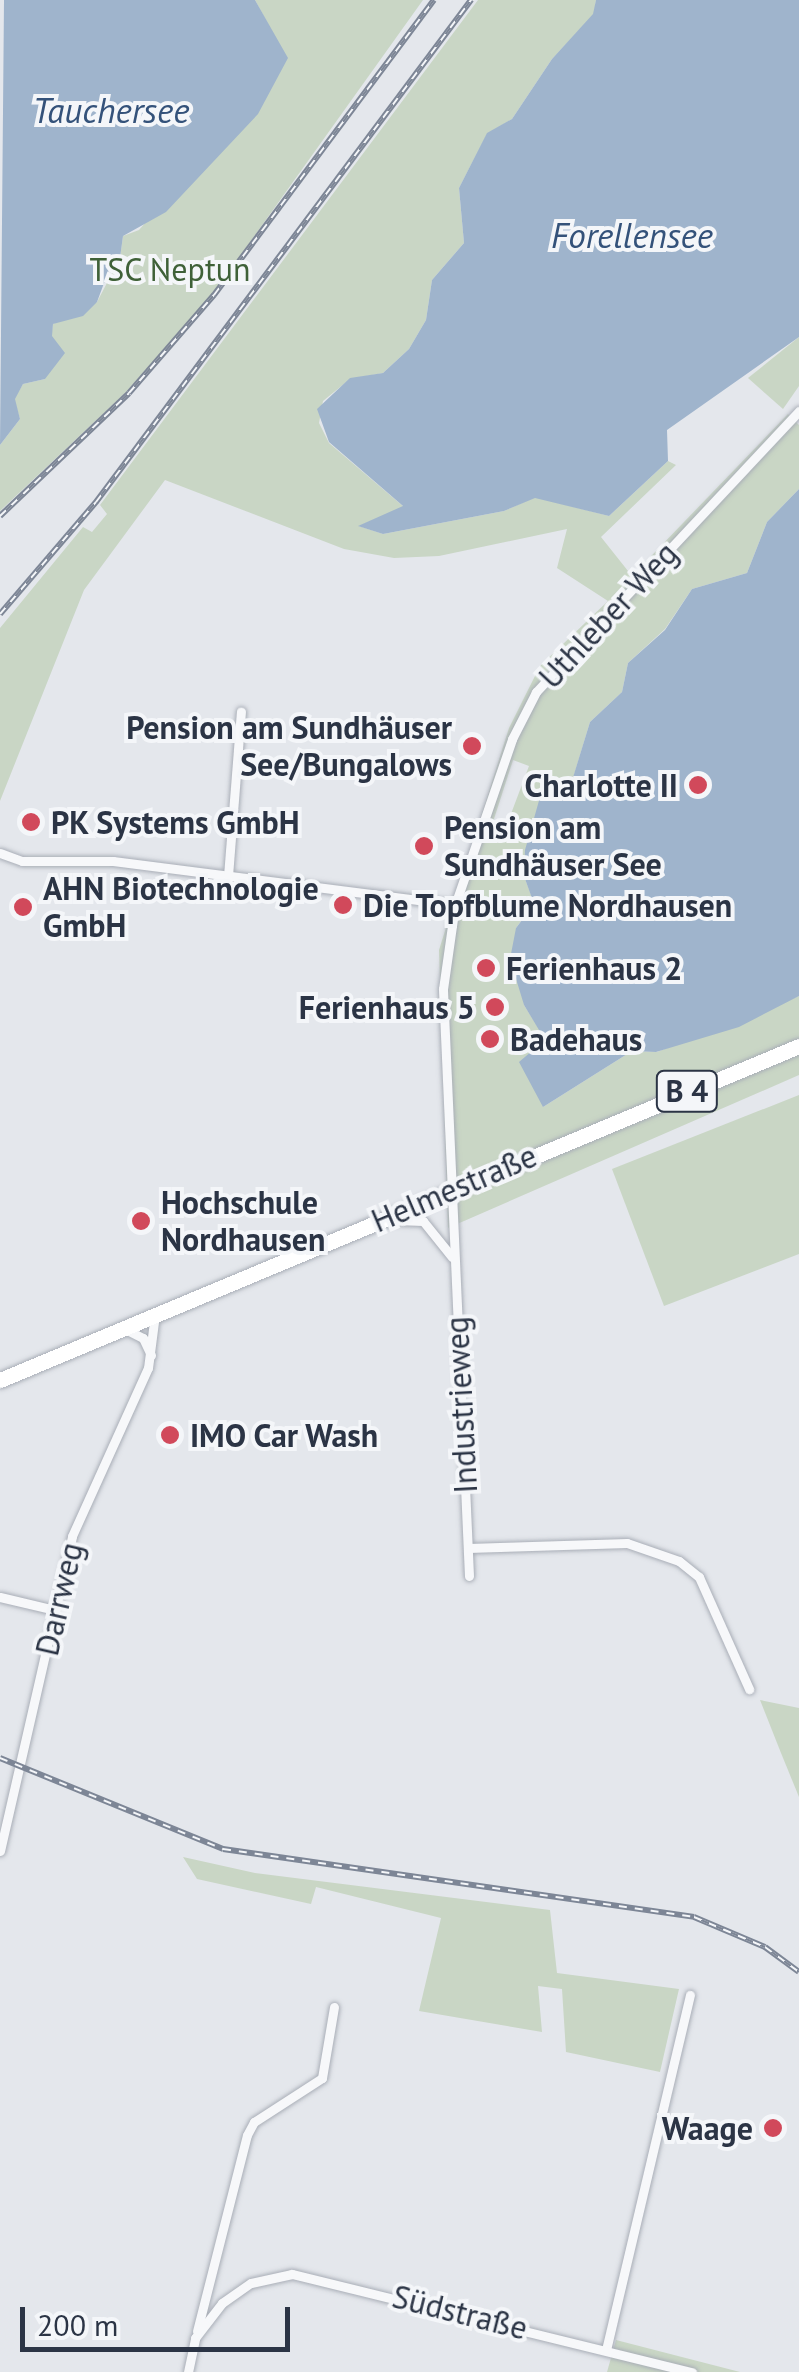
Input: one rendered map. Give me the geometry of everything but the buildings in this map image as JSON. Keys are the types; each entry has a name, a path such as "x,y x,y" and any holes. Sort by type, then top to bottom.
{"main road":[{"name":"Helmestraße","path":"0,1380 451,1188 799,1046"}],"street":[{"name":"Uthleber Weg","path":"451,1188 443,958 455,904 512,739 536,692 797,413"},
{"path":"228,876 241,712"},
{"path":"0,853 22,861 113,861 455,904"},
{"name":"Industrieweg","path":"451,1188 469,1576"},
{"path":"378,1220 423,1220 454,1261"},
{"name":"Darrweg","path":"0,1852 72,1536 151,1357 155,1314"},
{"path":"122,1329 143,1338 151,1357"},
{"path":"468,1548 627,1543 679,1560 699,1577 749,1689"},
{"path":"0,1597 55,1610"},
{"path":"606,2350 690,1996"},
{"path":"195,2338 247,2136 254,2122 322,2078 334,2007"},
{"name":"Südstraße","path":"188,2372 195,2338 222,2303 272,2276 314,2275 692,2372"},
{"path":"208,2288 222,2303"}],"green space":[{"name":"TSC Neptun","path":"255,0 423,0 213,294 125,393 0,511 0,445 20,419 14,399 23,384 45,379 53,324 97,302 120,258 123,236 139,230 287,59"},
{"path":"478,0 596,0 594,14 552,59 512,119 487,134 459,188 464,243 432,280 426,320 409,349 383,373 350,379 323,401 319,423 329,443 404,507 359,526 383,534 504,511 535,497 609,516 668,461 676,465 601,537 632,576 788,414 799,425 799,489 767,522 747,573 692,589 665,629 628,663 622,692 590,722 567,798 544,784 524,876 534,903 516,928 524,1005 546,1040 543,1107 632,1051 657,1052 799,996 799,1075 448,1228 439,950 509,728 540,666 608,601 557,568 567,529 439,556 394,558 344,549 165,480 84,590 0,801 0,628 83,527 92,532 107,514 100,505","holes":["513,760 529,766 506,827 493,822"]},
{"path":"799,337 799,386 783,409 748,378"},
{"path":"799,1095 799,1254 664,1306 612,1169"},
{"path":"760,1700 799,1708 799,1797 781,1753"},
{"path":"183,1857 255,1873 550,1910 557,1973 679,1989 660,2072 566,2052 562,1989 538,1986 542,2032 419,2011 441,1918 316,1887 311,1904 197,1879"},
{"path":"616,2340 740,2372 607,2372"}],"water":[{"name":"Tauchersee","path":"4,0 255,0 288,58 258,114 166,212 123,236 120,258 110,267 97,302 83,316 53,324 52,336 65,353 45,379 23,384 15,399 20,419 0,445"},
{"name":"Forellensee","path":"596,0 799,0 799,337 667,430 668,461 609,516 535,498 504,511 383,534 358,526 403,506 329,442 317,409 350,378 383,373 409,349 426,320 432,280 464,243 459,188 487,133 512,119 552,59 593,14"},
{"path":"799,489 799,996 739,1027 656,1052 632,1051 543,1107 519,1062 545,1040 524,1005 510,959 516,928 534,904 524,876 525,850 544,783 567,797 590,722 622,692 628,663 665,630 692,589 747,573 767,522"}],"railway":[{"path":"0,516 129,393 214,295 434,0"},
{"path":"0,614 96,502 471,0"},
{"path":"0,1758 223,1849 694,1917 765,1947 799,1972"}],"place":[{"name":"Pension am Sundhäuser See/Bungalows","path":"472,746"},
{"name":"Charlotte II","path":"698,785"},
{"name":"PK Systems GmbH","path":"31,822"},
{"name":"Pension am Sundhäuser See","path":"424,846"},
{"name":"Die Topfblume Nordhausen","path":"343,905"},
{"name":"AHN Biotechnologie GmbH","path":"23,907"},
{"name":"Ferienhaus 2","path":"486,968"},
{"name":"Ferienhaus 5","path":"495,1007"},
{"name":"Badehaus","path":"490,1039"},
{"name":"Hochschule Nordhausen","path":"141,1221"},
{"name":"IMO Car Wash","path":"170,1435"},
{"name":"Waage","path":"773,2128"}]}
